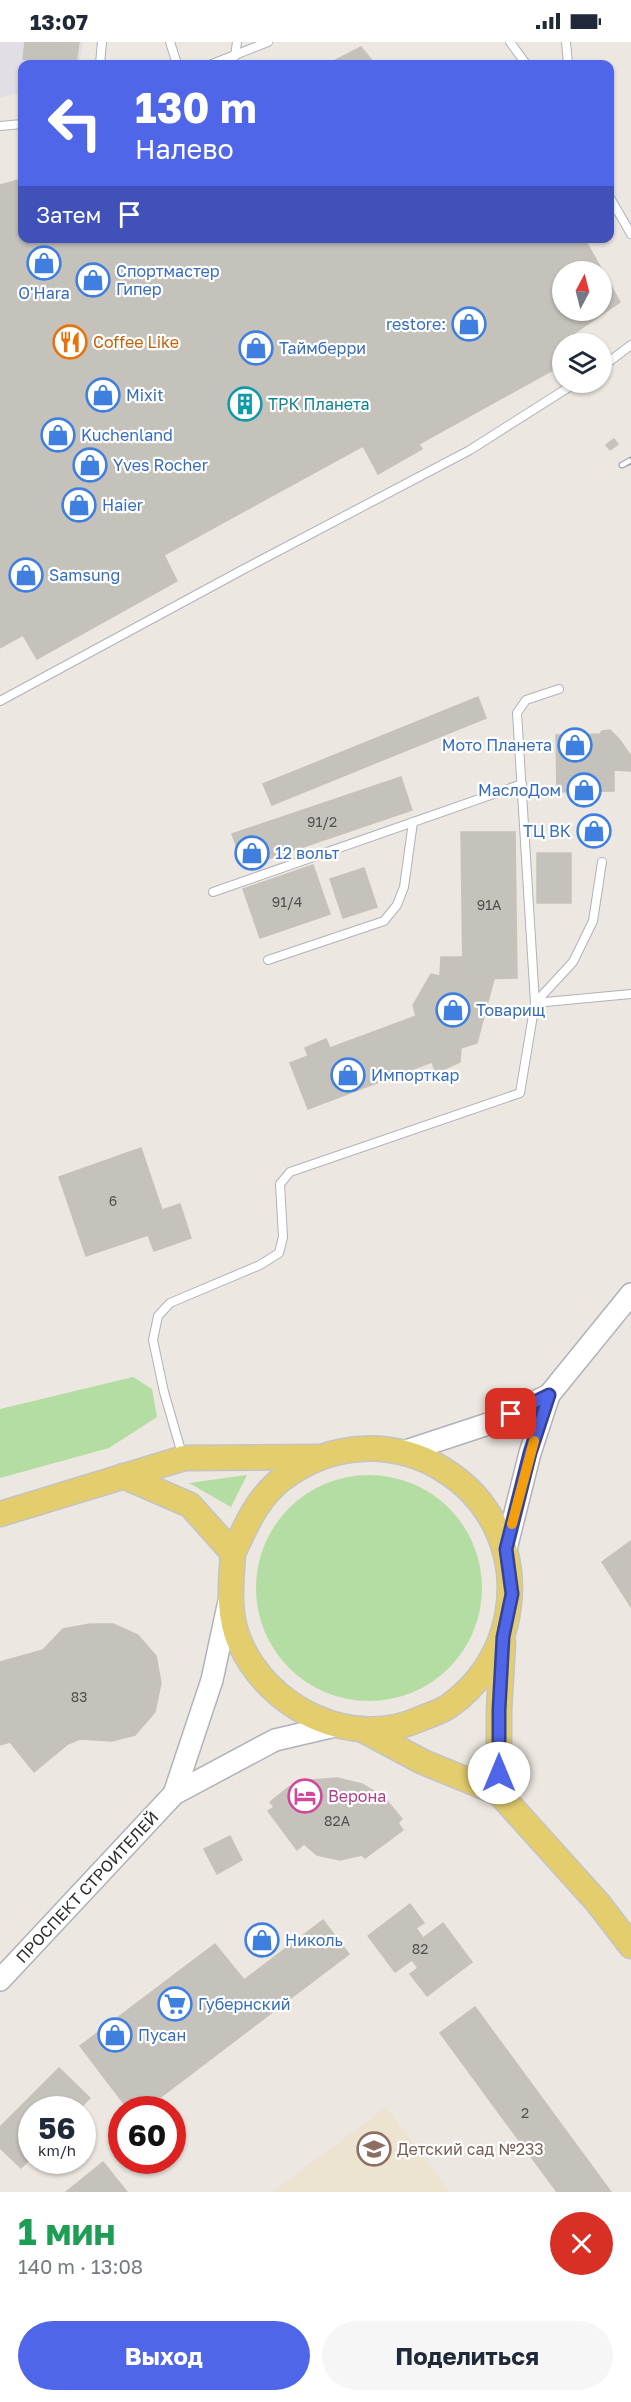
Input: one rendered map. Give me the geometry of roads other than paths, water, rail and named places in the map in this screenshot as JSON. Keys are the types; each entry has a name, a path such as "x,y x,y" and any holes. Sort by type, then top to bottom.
{"main road":[{"path":"506,1549 530,1453 549,1395 631,1294"},
{"path":"403,1452 492,1423 549,1395"},
{"path":"4,1513 184,1458 321,1457 362,1448 403,1452 438,1465 468,1487 491,1516 506,1549 512,1594 503,1637 499,1710 499,1793"},
{"path":"174,1794 212,1680 229,1600 233,1554 252,1512 259,1504 282,1479 321,1457"},
{"path":"123,1476 190,1505 233,1554"},
{"path":"229,1600 239,1642 262,1680 295,1708 335,1726 363,1730 408,1725 448,1707 482,1676 503,1637"},
{"path":"174,1794 275,1740 335,1726"},
{"path":"363,1730 423,1762 499,1793 598,1903 631,1946"},
{"name":"ПРОСПЕКТ СТРОИТЕЛЕЙ","path":"0,1980 174,1794"}],"lane":[{"path":"100,60 102,42"},
{"path":"170,42 176,60"},
{"path":"235,56 237,42"},
{"path":"224,60 268,42"},
{"path":"510,42 522,60"},
{"path":"566,42 568,60"},
{"path":"0,126 18,124"},
{"path":"614,205 631,234"},
{"path":"612,359 631,345"},
{"path":"0,701 470,450 560,393"},
{"path":"184,1458 164,1392 153,1340 158,1316 170,1303 260,1264 279,1253 283,1237 280,1184 290,1172 520,1093 535,1003 518,714 526,700 559,689"},
{"path":"213,892 522,784"},
{"path":"268,960 384,921 397,905 404,887 413,822"},
{"path":"535,1003 573,962 593,921 602,862"},
{"path":"535,1003 631,994"}],"railway":[{"path":"631,460 622,465 631,461"}],"place":[{"name":"O'Hara","path":"44,263"},
{"name":"Спортмастер Гипер","path":"93,280"},
{"name":"restore:","path":"469,324"},
{"name":"Coffee Like","path":"70,342"},
{"name":"Таймберри","path":"256,348"},
{"name":"Mixit","path":"103,395"},
{"name":"ТРК Планета","path":"245,404"},
{"name":"Kuchenland","path":"58,435"},
{"name":"Yves Rocher","path":"90,465"},
{"name":"Haier","path":"79,505"},
{"name":"Samsung","path":"26,575"},
{"name":"Мото Планета","path":"575,745"},
{"name":"МаслоДом","path":"584,790"},
{"name":"ТЦ ВК","path":"594,831"},
{"name":"12 вольт","path":"252,853"},
{"name":"Товарищ","path":"453,1010"},
{"name":"Импорткар","path":"348,1075"},
{"name":"Верона","path":"305,1796"},
{"name":"Николь","path":"262,1940"},
{"name":"Губернский","path":"175,2004"},
{"name":"Пусан","path":"115,2035"},
{"name":"Детский сад №233","path":"374,2149"}]}
